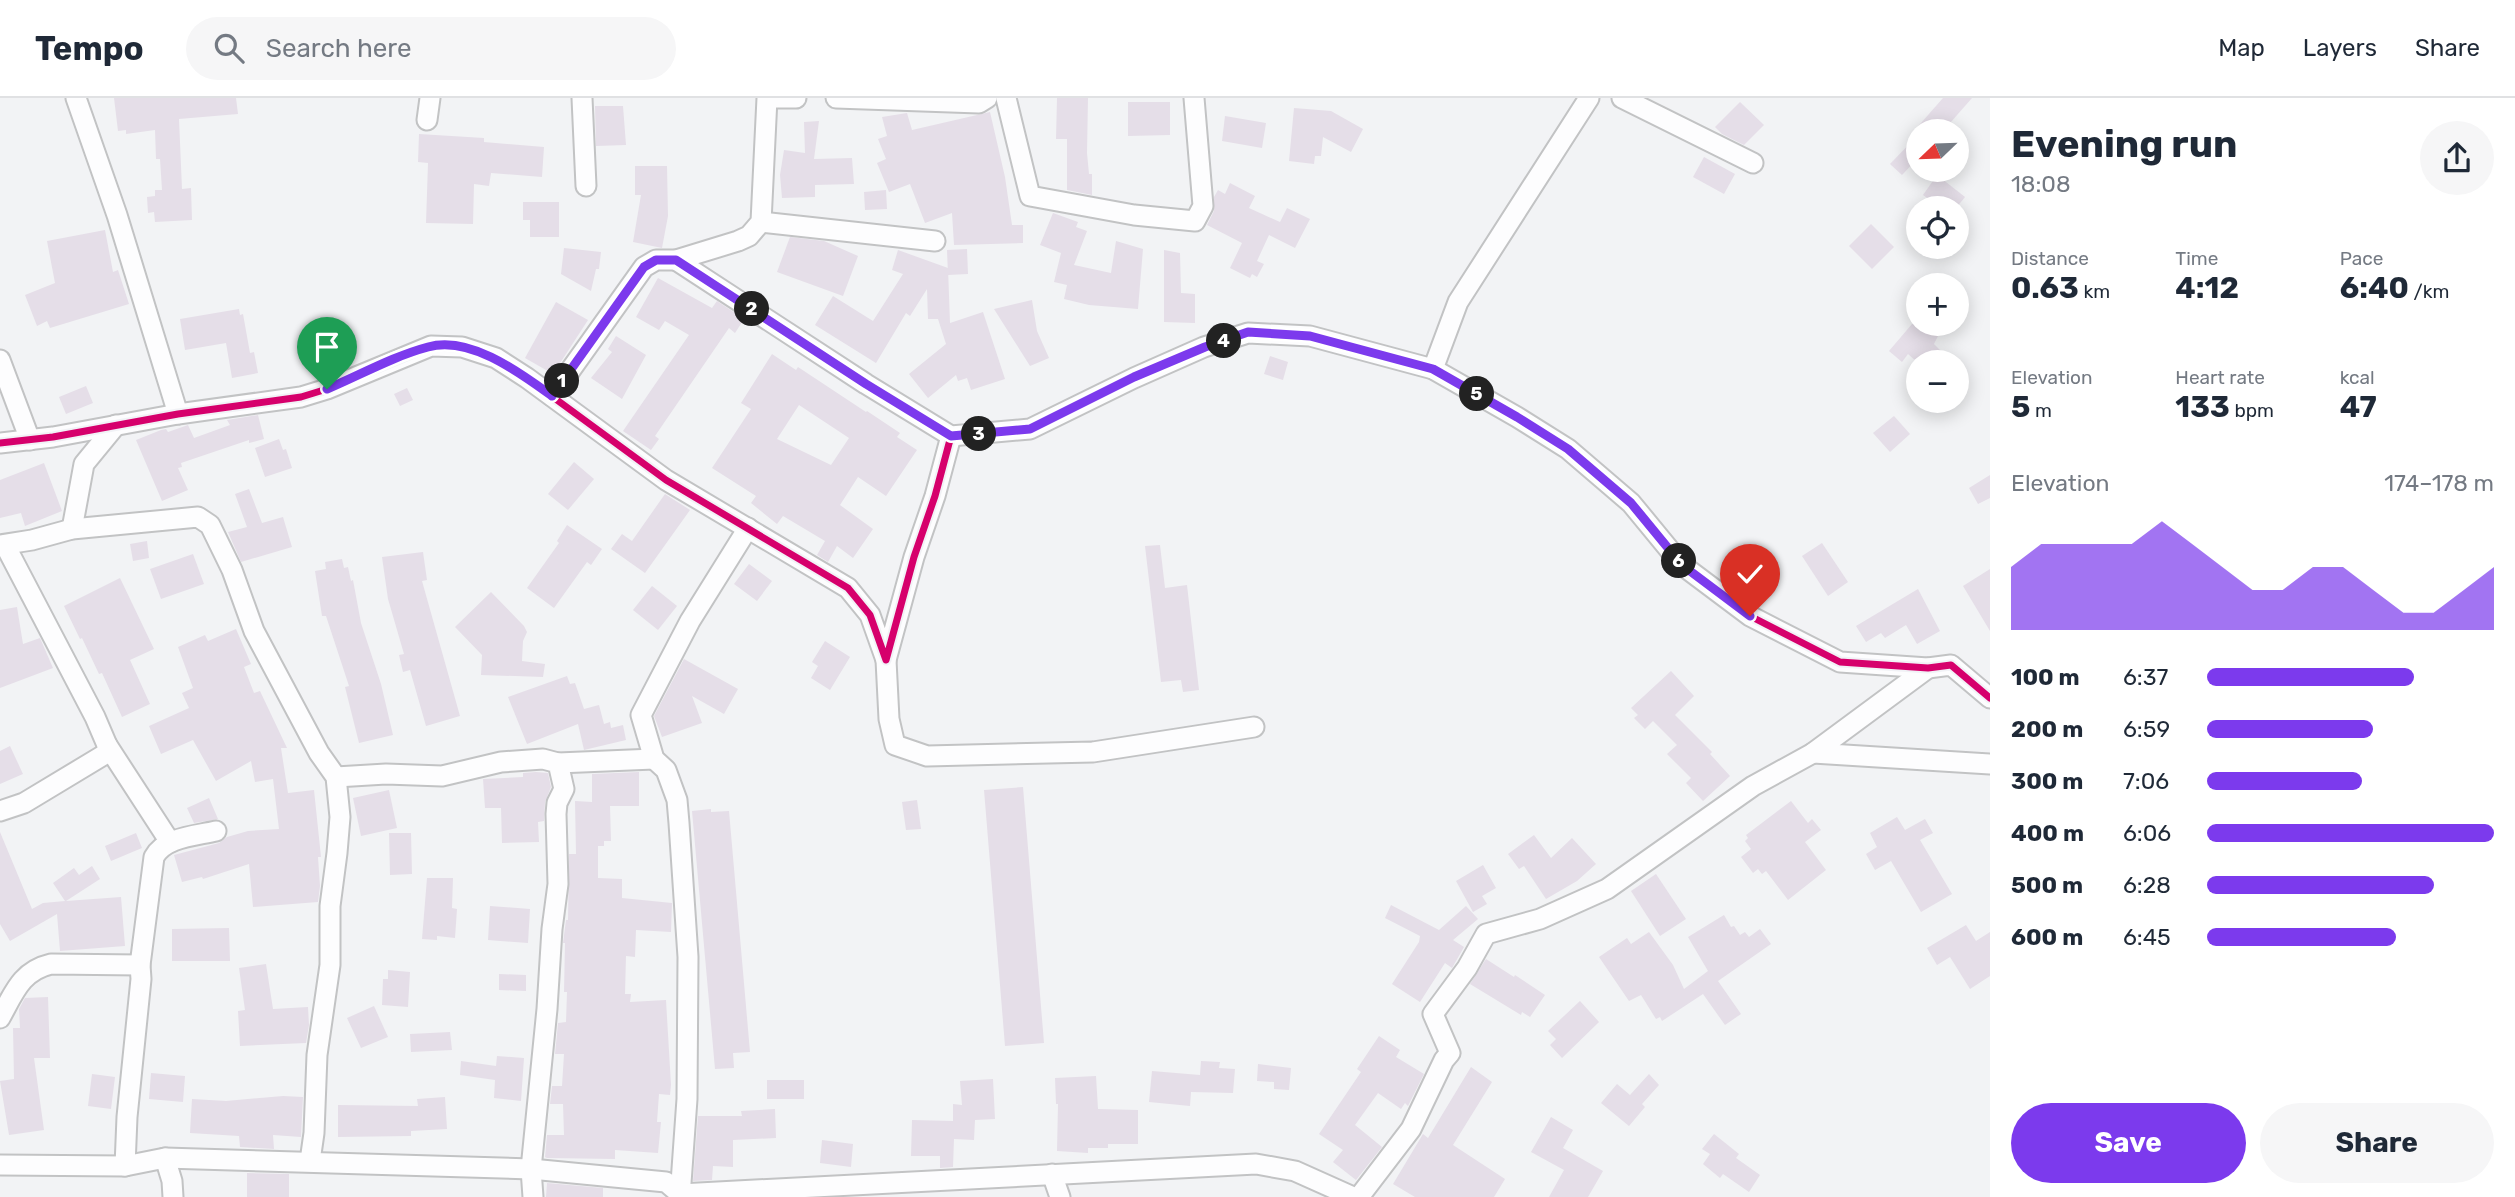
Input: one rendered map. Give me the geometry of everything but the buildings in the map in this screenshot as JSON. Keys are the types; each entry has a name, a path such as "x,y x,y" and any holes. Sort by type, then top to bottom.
{"street":[{"path":"76,98 117,215 178,414"},
{"path":"427,120 430,98"},
{"path":"582,98 586,186"},
{"path":"552,396 644,267 656,260 676,260 738,241 748,236 761,222 767,98"},
{"path":"775,98 796,98"},
{"path":"836,98 979,103 987,98"},
{"path":"1006,98 1030,196 1134,215 1195,221 1203,206 1194,98"},
{"path":"1433,369 1458,302 1589,98"},
{"path":"1622,98 1753,163"},
{"path":"761,222 935,241"},
{"path":"676,260 951,436 1030,429 1134,377 1248,332 1310,336 1433,369 1568,449 1631,503 1682,565 1750,616 1840,662 1928,668 1951,665 1990,698"},
{"path":"0,443 301,397 431,346 462,347 496,358 666,480 848,588 870,615 886,660 889,719 895,745 927,756 1093,752 1254,727"},
{"path":"0,360 30,440"},
{"path":"72,529 84,464 117,425"},
{"path":"59,436 84,464"},
{"path":"886,660 951,436"},
{"path":"170,842 107,745 95,717 3,545 72,529 198,517 210,525 232,570 254,631 319,753 336,777 340,817 330,906 330,965 317,1055 314,1133 310,1161"},
{"path":"675,1191 684,1168 688,957 677,800 666,771 654,759 641,715 690,621 748,528"},
{"path":"1360,1197 1411,1129 1444,1060 1450,1053 1433,1014 1467,968 1486,934 1540,919 1607,889 1752,786 1813,752 1928,668"},
{"path":"0,811 24,803 98,761 107,753 107,745"},
{"path":"1813,752 1990,764"},
{"path":"336,777 386,774 442,776 501,762 543,759 558,763 654,759"},
{"path":"533,1197 531,1169 558,884 555,814 564,789 558,763"},
{"path":"125,1166 140,965 154,857 159,848 170,842 216,831"},
{"path":"0,1018 27,974 37,967 51,964 140,965"},
{"path":"165,1158 172,1181 173,1197"},
{"path":"0,1165 125,1166 165,1158 531,1169 675,1191 1256,1164 1295,1171 1353,1197"},
{"path":"1052,1174 1060,1197"}],"cycle path":[{"path":"676,260 951,436 1030,429 1204,347 1248,333 1310,336 1433,369 1568,449 1631,503 1682,565 1750,616 1840,662 1928,668 1951,665 1990,698"},
{"path":"0,443 301,397 431,346 462,347 496,358 666,480 848,588 870,615 886,660 951,436"}],"route":[{"path":"327,389 431,346 462,347 496,358 552,396 644,267 656,260 676,260 951,436 1030,429 1134,377 1248,332 1310,336 1433,369 1568,449 1631,503 1682,565 1750,616"}]}
